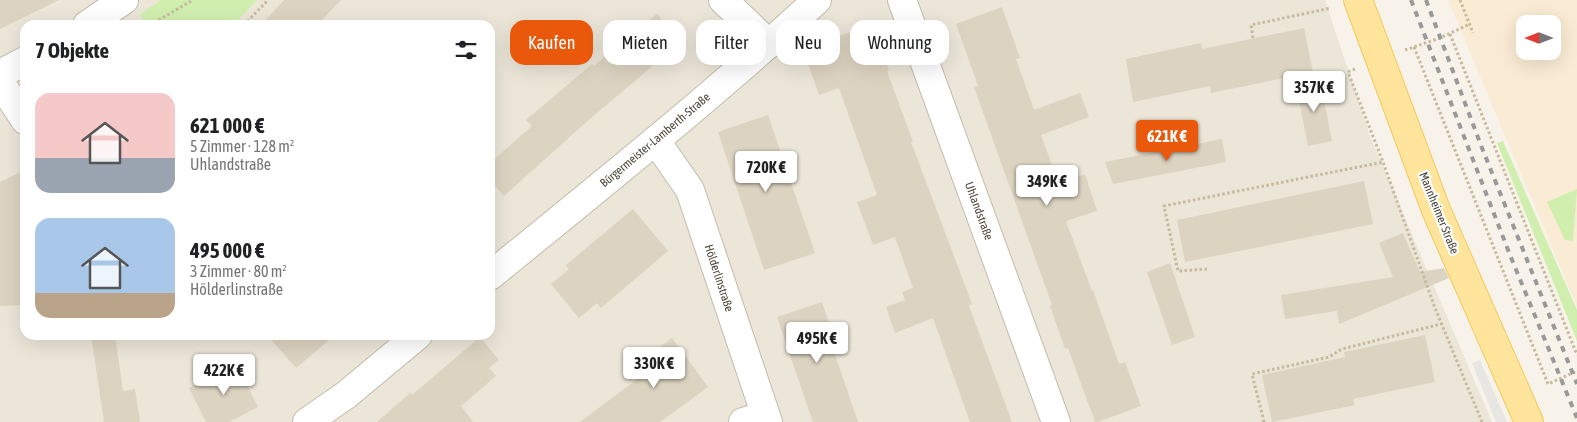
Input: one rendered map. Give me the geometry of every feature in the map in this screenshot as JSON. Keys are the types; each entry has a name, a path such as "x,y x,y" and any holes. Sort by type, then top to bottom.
{"main road":[{"name":"Mannheimer Straße","path":"1345,3 1379,60 1436,210 1529,422"}],"street":[{"path":"94,20 124,0"},
{"path":"724,0 769,44"},
{"name":"Bürgermeister-Lamberth-Straße","path":"495,272 656,141 817,0"},
{"name":"Uhlandstraße","path":"902,0 1056,422"},
{"path":"0,74 20,64"},
{"path":"0,82 20,112"},
{"name":"Hölderlinstraße","path":"656,141 690,190 759,420"},
{"path":"308,422 346,394 412,340"}],"path":[{"path":"159,20 193,0"},
{"path":"249,20 268,0"},
{"path":"1460,0 1473,34"},
{"path":"1253,38 1251,25 1324,10 1345,3"},
{"path":"1379,60 1450,34 1470,24"},
{"path":"1450,34 1577,355"},
{"path":"1414,47 1548,384 1577,371"},
{"path":"1348,72 1383,162 1441,324 1482,422"},
{"path":"1207,269 1178,271 1164,206 1383,162"},
{"path":"1264,422 1252,374 1329,357 1342,349 1441,324"}],"shaded area":[{"path":"0,0 1325,0 1370,136 1492,422 0,422"},
{"path":"1448,0 1577,0 1577,307"},
{"path":"1480,360 1507,422 1496,422 1472,363"}],"green space":[{"path":"161,0 257,0 238,20 144,20 139,15"},
{"path":"1503,141 1577,310 1577,341 1497,143"},
{"path":"1577,189 1573,241 1565,240 1547,202"}],"building":[{"path":"0,0 59,0 0,29"},
{"path":"284,0 341,0 322,20 266,20"},
{"path":"1002,7 1020,58 1016,59 1034,110 1080,93 1089,117 1041,135 1059,184 1085,174 1097,211 1066,221 1119,364 1125,362 1141,406 1098,422 1095,422 1068,348 1065,349 1050,306 1052,305 974,87 978,86 956,24"},
{"path":"657,14 662,20 649,20"},
{"path":"1304,28 1313,72 1211,93 1210,86 1133,102 1126,59 1201,43 1202,49"},
{"path":"850,32 850,65 887,65 889,70 887,71 913,142 911,142 972,304 969,306 1012,422 970,422 933,318 895,333 886,307 905,300 902,292 913,288 895,237 873,245 857,202 877,195 839,88 819,95 808,65 840,65 840,36"},
{"path":"603,58 603,65 654,65 584,124 504,196 495,186 495,159 532,126 526,120 591,65 594,66"},
{"path":"1320,80 1332,141 1308,146 1296,85"},
{"path":"768,115 815,253 764,270 718,132"},
{"path":"1222,139 1226,162 1113,184 1105,162"},
{"path":"20,172 20,305 0,306 0,182"},
{"path":"1364,181 1373,224 1185,262 1177,220"},
{"path":"633,209 668,251 601,308 597,303 579,318 551,284 569,269 566,265"},
{"path":"1403,233 1420,272 1444,268 1449,278 1339,324 1337,311 1285,319 1281,295 1393,277 1379,243"},
{"path":"1170,263 1195,337 1172,345 1147,272"},
{"path":"822,302 835,341 831,343 858,422 813,422 777,317"},
{"path":"1425,335 1435,382 1353,399 1355,405 1272,422 1262,375 1345,357 1344,352"},
{"path":"672,338 708,387 660,422 580,422 640,377 633,368"},
{"path":"92,340 116,340 123,391 135,389 140,422 104,422"},
{"path":"271,340 329,340 296,368"},
{"path":"476,340 482,340 499,360 489,368 496,376 461,406 473,422 377,422 410,393 412,395"},
{"path":"236,364 258,407 229,422 206,422 189,388"}],"railway":[{"path":"1411,0 1510,255 1577,418"},
{"path":"1426,0 1482,148 1577,384"}]}
